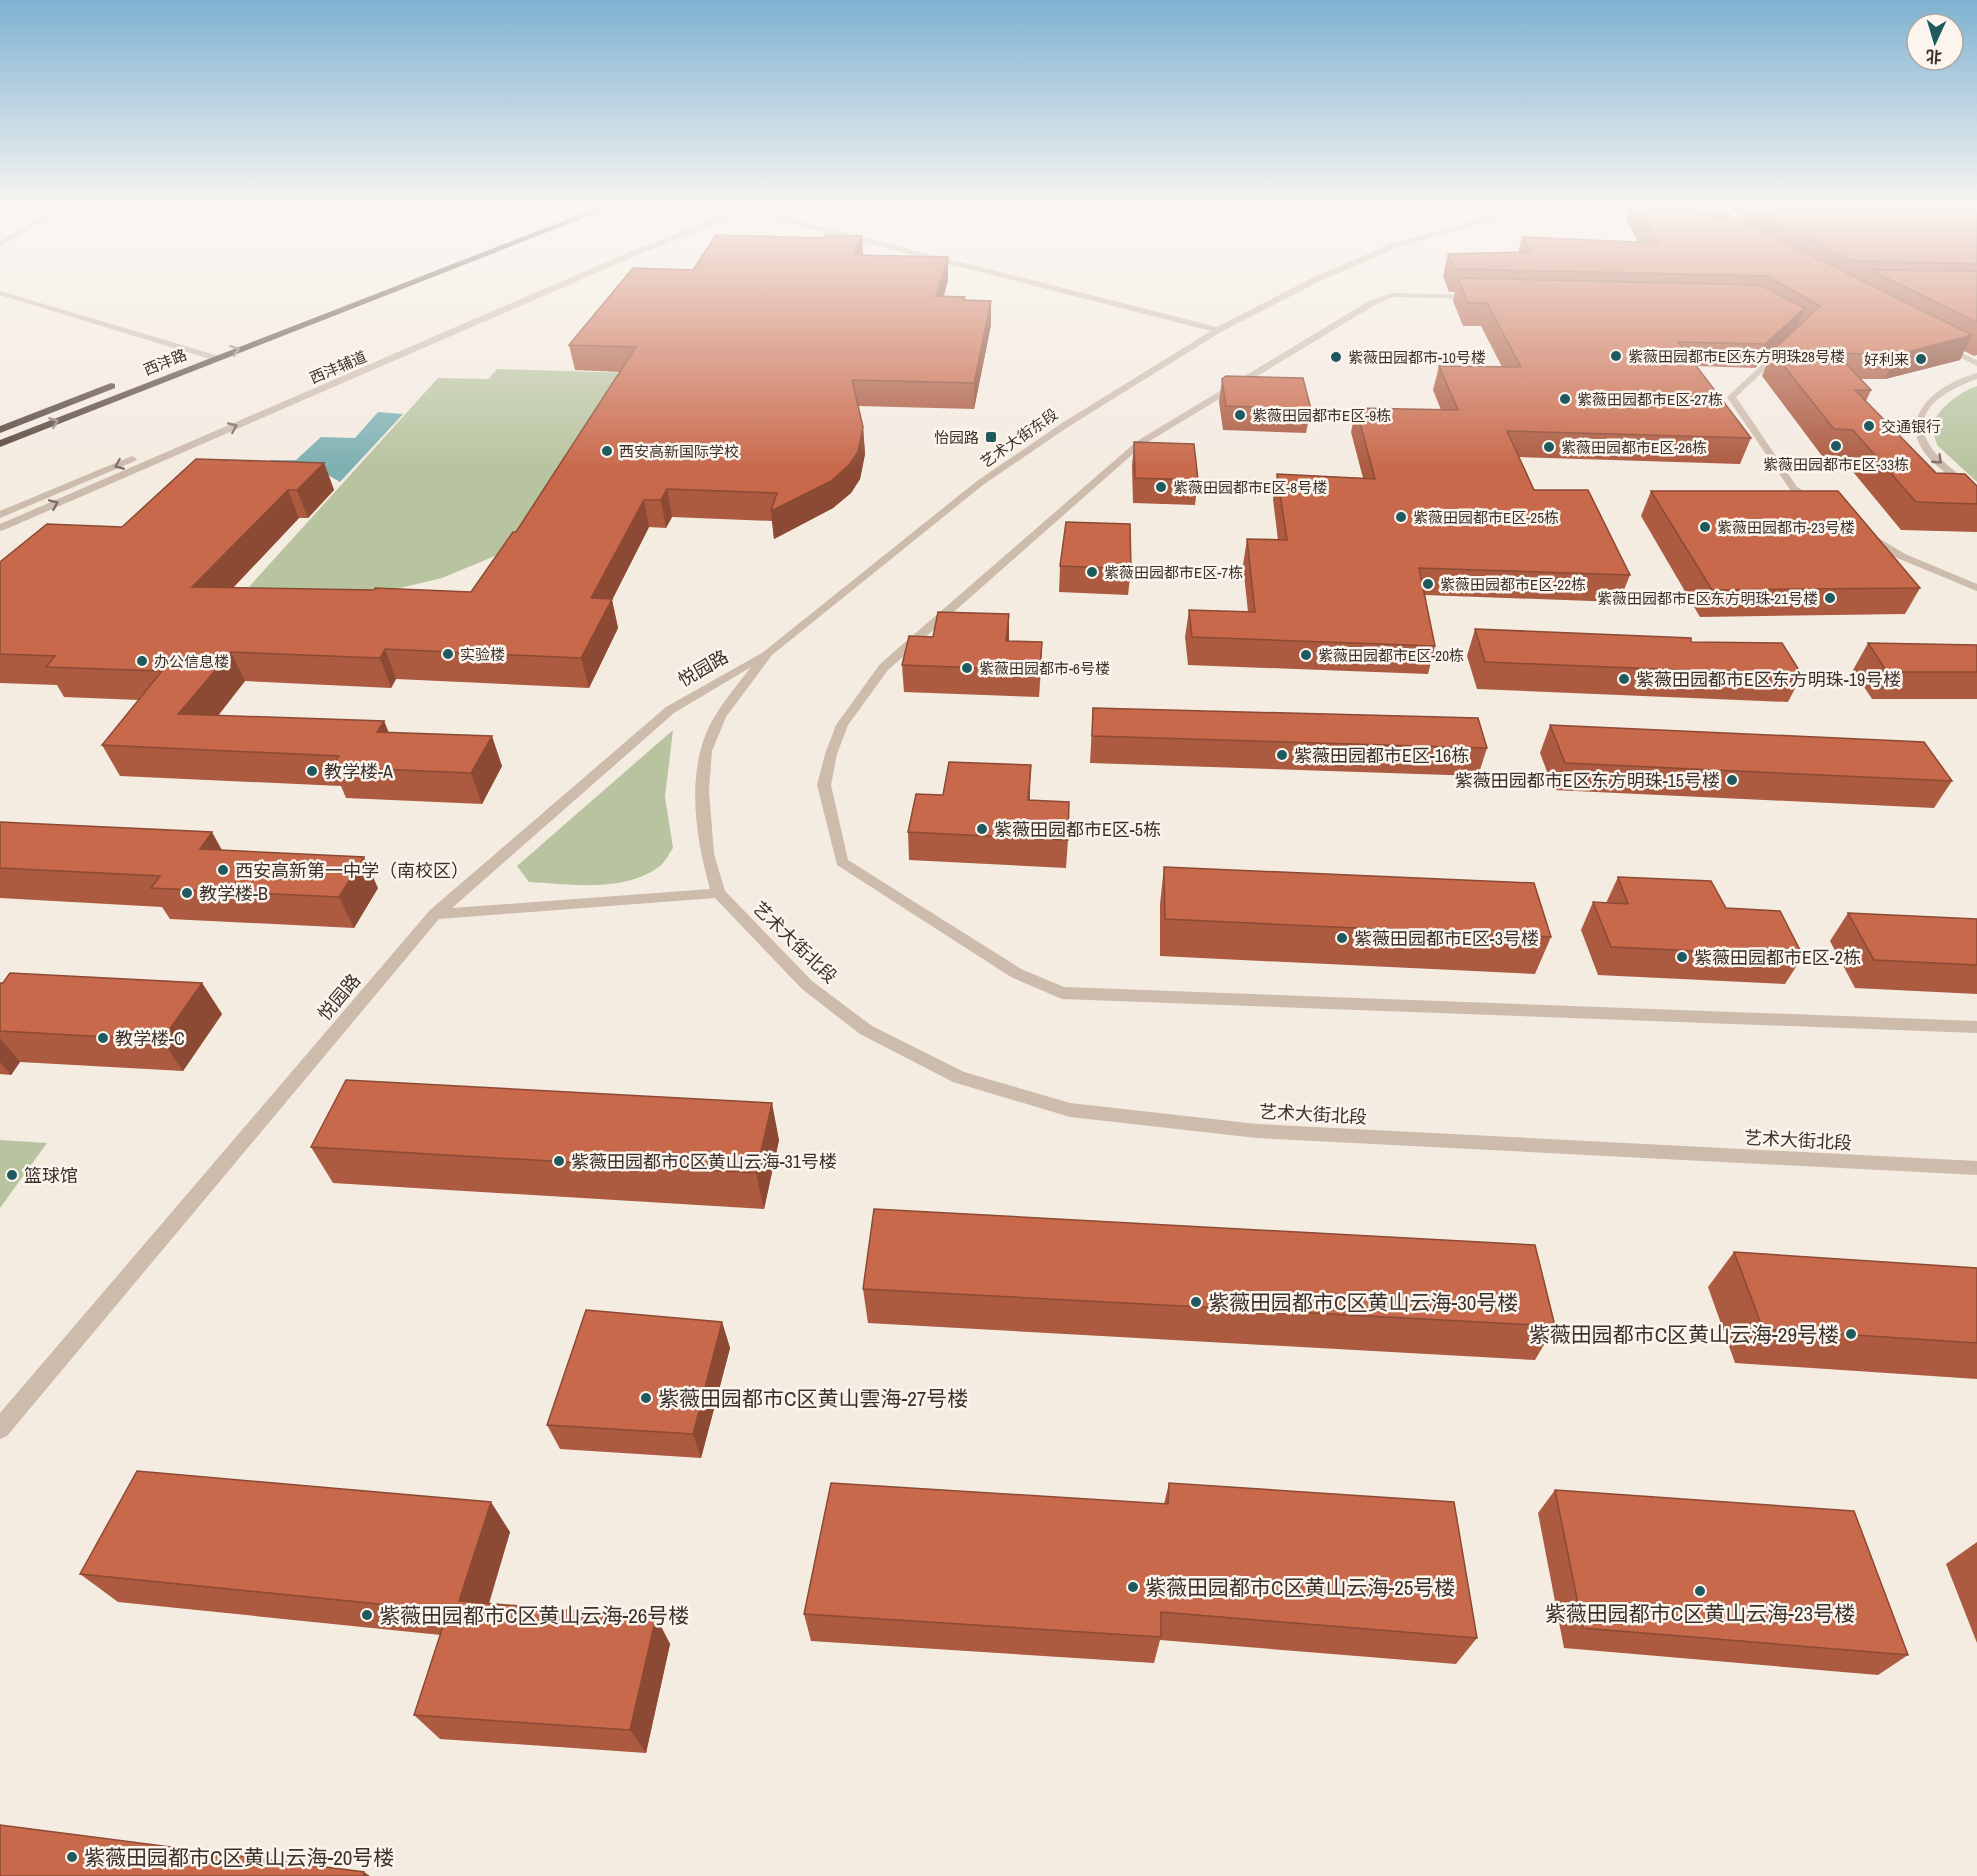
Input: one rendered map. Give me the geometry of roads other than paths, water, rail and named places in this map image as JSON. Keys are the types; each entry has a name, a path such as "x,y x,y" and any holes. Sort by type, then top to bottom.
{"highway":[{"name":"西沣路","path":"0,444 383,294"},
{"name":"西沣路","path":"178,360 217,345"},
{"name":"西沣路","path":"0,430 126,381"}],"street":[{"path":"2,294 216,358"},
{"name":"西沣辅道","path":"175,441 522,294"},
{"name":"西沣辅道","path":"0,528 541,294"},
{"path":"1074,294 1218,330"},
{"name":"艺术大街东段","path":"718,893 706,843 702,790 706,751 720,717 768,653 980,483 1065,424 1218,330 1289,294"},
{"path":"1485,297 1392,295 1372,303 1194,409 1140,443 884,667 842,725 831,754 824,785 842,862 1016,973 1062,993 1977,1027"},
{"path":"1764,308 1804,330 1731,397 1794,489 1823,507"},
{"path":"1937,343 1977,363"},
{"path":"1977,376 1935,397 1925,408 1919,421 1924,447 1956,477 1977,490"},
{"path":"0,515 142,455"},
{"path":"1852,525 1901,556 1977,588"},
{"name":"悦园路","path":"0,1429 435,914 670,710 768,653"},
{"path":"435,914 718,893"},
{"name":"艺术大街北段","path":"718,893 807,985 866,1029 959,1077 1070,1110 1257,1131 1977,1168"}],"water":[{"path":"378,412 403,414 340,482 328,475 258,471 271,460 296,460 321,437 355,438"}],"place":[{"name":"紫薇田园都市E区东方明珠28号楼","path":"1616,356"},
{"name":"紫薇田园都市-10号楼","path":"1336,357"},
{"name":"好利来","path":"1921,359"},
{"name":"紫薇田园都市E区-27栋","path":"1565,399"},
{"name":"紫薇田园都市E区-9栋","path":"1240,415"},
{"name":"交通银行","path":"1869,426"},
{"name":"怡园路","path":"991,437"},
{"name":"紫薇田园都市E区-33栋","path":"1836,446"},
{"name":"紫薇田园都市E区-26栋","path":"1549,447"},
{"name":"西安高新国际学校","path":"607,451"},
{"name":"紫薇田园都市E区-8号楼","path":"1161,487"},
{"name":"紫薇田园都市E区-25栋","path":"1401,517"},
{"name":"紫薇田园都市-23号楼","path":"1705,527"},
{"name":"紫薇田园都市E区-7栋","path":"1092,572"},
{"name":"紫薇田园都市E区-22栋","path":"1428,584"},
{"name":"紫薇田园都市E区东方明珠-21号楼","path":"1830,598"},
{"name":"实验楼","path":"448,654"},
{"name":"紫薇田园都市E区-20栋","path":"1306,655"},
{"name":"办公信息楼","path":"142,661"},
{"name":"紫薇田园都市-6号楼","path":"967,668"},
{"name":"紫薇田园都市E区东方明珠-19号楼","path":"1624,679"},
{"name":"紫薇田园都市E区-16栋","path":"1282,755"},
{"name":"教学楼-A","path":"312,771"},
{"name":"紫薇田园都市E区东方明珠-15号楼","path":"1732,780"},
{"name":"紫薇田园都市E区-5栋","path":"982,829"},
{"name":"西安高新第一中学（南校区）","path":"223,870"},
{"name":"教学楼-B","path":"187,893"},
{"name":"紫薇田园都市E区-3号楼","path":"1342,938"},
{"name":"紫薇田园都市E区-2栋","path":"1682,957"},
{"name":"教学楼-C","path":"103,1038"},
{"name":"紫薇田园都市C区黄山云海-31号楼","path":"559,1161"},
{"name":"篮球馆","path":"12,1175"},
{"name":"紫薇田园都市C区黄山云海-30号楼","path":"1196,1302"},
{"name":"紫薇田园都市C区黄山云海-29号楼","path":"1851,1334"},
{"name":"紫薇田园都市C区黄山雲海-27号楼","path":"646,1398"},
{"name":"紫薇田园都市C区黄山云海-25号楼","path":"1133,1587"},
{"name":"紫薇田园都市C区黄山云海-23号楼","path":"1700,1591"},
{"name":"紫薇田园都市C区黄山云海-26号楼","path":"367,1615"},
{"name":"紫薇田园都市C区黄山云海-20号楼","path":"72,1857"}]}
